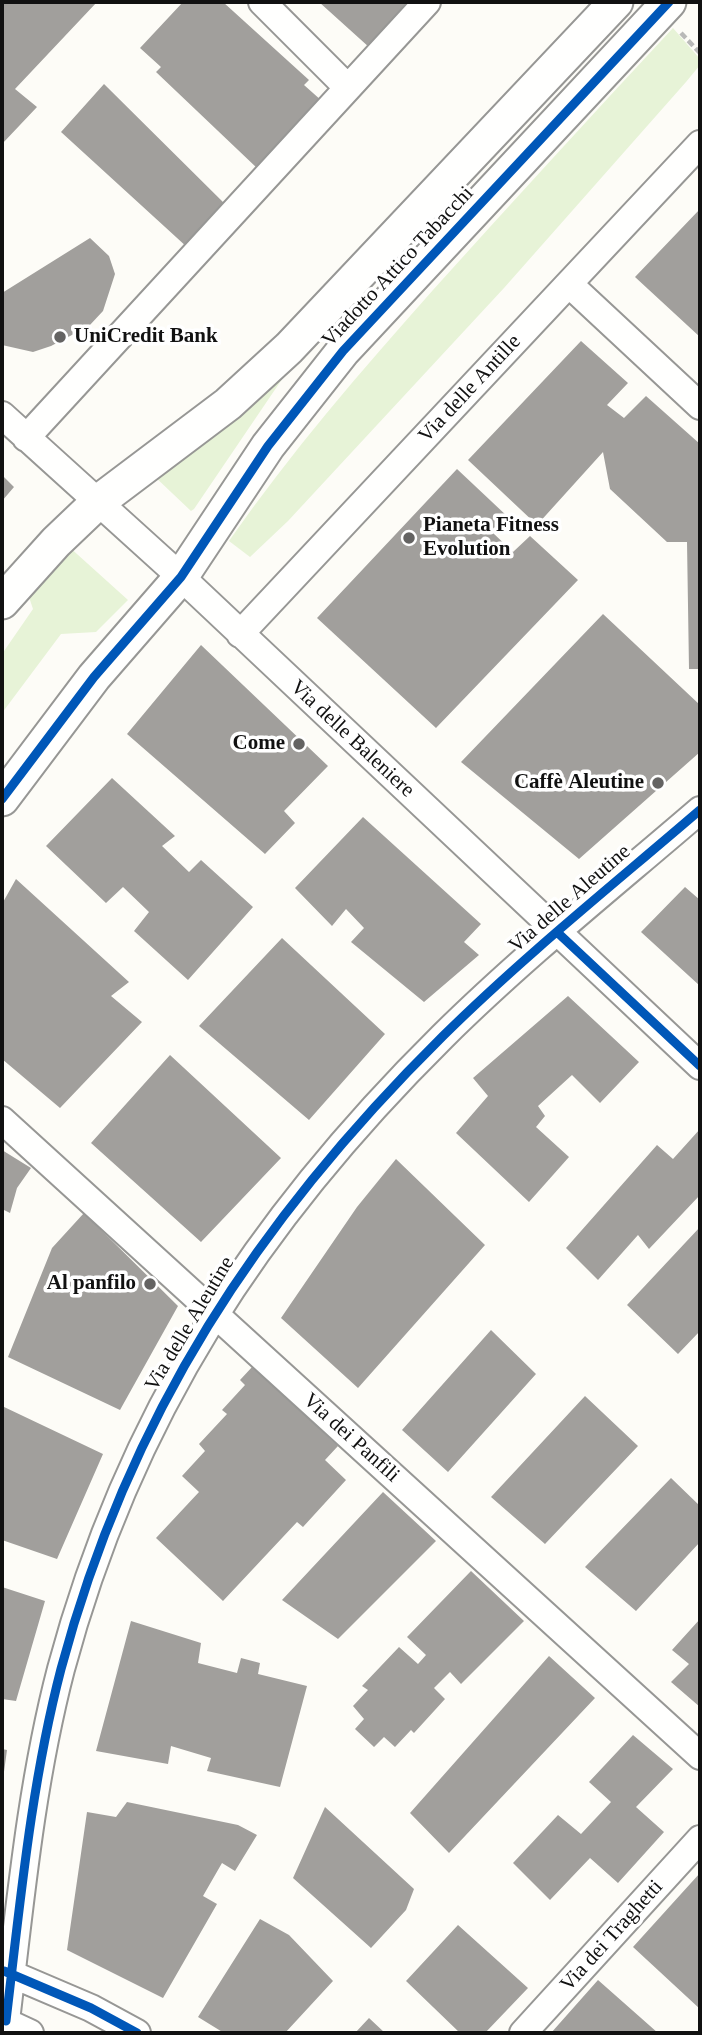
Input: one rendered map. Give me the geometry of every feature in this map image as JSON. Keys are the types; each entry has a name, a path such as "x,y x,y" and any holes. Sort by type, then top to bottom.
{"street":[{"path":"262,2 347,87"},
{"path":"26,438 428,2"},
{"name":"Viadotto Attico Tabacchi","path":"2,602 56,542 98,502 228,404 274,363 616,2"},
{"name":"Viadotto Attico Tabacchi","path":"2,799 88,686 180,577 302,401 355,337 669,2"},
{"name":"Via delle Antille","path":"240,634 700,144"},
{"path":"569,284 700,406"},
{"name":"Via delle Baleniere","path":"2,415 180,577 700,1066"},
{"name":"Via delle Aleutine","path":"4,2020 7,1972 38,1775 53,1703 73,1630 101,1546 136,1459 163,1404 214,1313 286,1210 365,1119 444,1035 700,810"},
{"name":"Via dei Panfili","path":"2,1120 700,1756"},
{"name":"Via dei Traghetti","path":"523,2033 700,1839"},
{"path":"7,1972 91,2008 137,2033"},
{"path":"4,2020 30,2033"}],"green space":[{"path":"673,28 700,59 700,65 686,82 504,288 288,521 250,557 229,541 327,412 379,351"},
{"path":"291,366 194,509 191,511 153,475"},
{"path":"67,545 128,600 96,632 61,634 2,713 2,654 33,609 26,588"}],"building":[{"path":"2,2 97,2 15,89 37,107 2,144"},
{"path":"183,2 223,2 309,80 304,85 322,101 258,169 156,72 161,67 140,48"},
{"path":"319,2 413,2 370,48"},
{"path":"104,84 228,207 188,248 61,132"},
{"path":"700,209 700,337 635,277"},
{"path":"90,238 109,256 115,274 103,311 89,326 51,346 33,352 2,345 2,293"},
{"path":"581,341 628,383 607,405 624,418 646,396 700,444 700,669 689,669 687,542 667,542 610,489 603,452 537,525 468,460"},
{"path":"457,469 508,517 492,532 513,552 530,536 578,580 436,728 317,618"},
{"path":"2,475 14,487 2,501"},
{"path":"603,614 700,705 700,752 579,859 461,762"},
{"path":"201,645 328,766 284,811 295,823 265,854 127,734"},
{"path":"112,778 175,836 162,846 189,872 201,860 253,907 188,980 134,931 149,912 123,887 106,903 46,846"},
{"path":"363,817 481,924 464,942 479,955 424,1002 351,942 364,928 346,909 332,926 295,888"},
{"path":"16,879 129,982 111,996 142,1022 60,1108 2,1059 2,904"},
{"path":"685,887 700,900 700,986 641,932"},
{"path":"282,938 385,1034 309,1120 199,1026"},
{"path":"568,996 639,1062 600,1103 572,1075 538,1106 545,1116 536,1127 569,1157 529,1202 456,1133 488,1096 473,1078"},
{"path":"170,1055 281,1158 201,1242 91,1143"},
{"path":"700,1129 700,1195 649,1249 638,1235 598,1280 566,1248 657,1145 673,1159"},
{"path":"2,1150 31,1168 17,1188 10,1213 2,1209"},
{"path":"396,1159 485,1245 358,1388 281,1318 357,1207"},
{"path":"84,1213 178,1306 120,1410 8,1357 52,1248"},
{"path":"700,1227 700,1331 678,1354 627,1305"},
{"path":"491,1330 536,1374 448,1472 402,1430"},
{"path":"253,1366 338,1446 325,1460 346,1480 303,1527 297,1522 223,1601 156,1538 199,1492 182,1476 205,1451 199,1444 227,1414 222,1410 245,1385 240,1380"},
{"path":"585,1396 638,1446 545,1544 491,1497"},
{"path":"2,1406 103,1454 57,1559 2,1540"},
{"path":"671,1478 700,1506 700,1542 636,1611 585,1567"},
{"path":"383,1492 436,1541 338,1639 282,1600"},
{"path":"471,1571 524,1621 461,1684 450,1672 434,1688 445,1699 414,1733 411,1730 395,1747 384,1737 374,1747 355,1729 364,1719 353,1706 368,1690 362,1686 399,1647 418,1664 426,1655 407,1637"},
{"path":"2,1587 45,1601 16,1701 2,1699"},
{"path":"700,1619 700,1707 671,1682 689,1664 672,1650"},
{"path":"131,1621 201,1643 198,1663 237,1673 241,1658 260,1663 258,1674 307,1686 280,1787 207,1771 211,1758 171,1746 168,1764 96,1751"},
{"path":"549,1656 595,1698 449,1853 410,1813"},
{"path":"633,1735 673,1769 636,1807 664,1832 618,1883 590,1858 550,1900 513,1863 558,1815 581,1834 611,1802 589,1782"},
{"path":"2,1749 7,1750 3,1779 2,1779"},
{"path":"127,1802 238,1825 257,1835 235,1871 222,1863 203,1896 217,1904 163,1998 67,1950 87,1812 116,1817"},
{"path":"325,1807 414,1889 406,1910 371,1948 293,1878"},
{"path":"700,1873 700,2009 633,1947"},
{"path":"260,1919 289,1935 333,1981 285,2033 224,2033 198,2017"},
{"path":"458,1925 528,1988 485,2033 460,2033 406,1981"},
{"path":"598,1980 658,2033 551,2033"},
{"path":"369,2018 385,2033 355,2033"}],"cycle path":[{"path":"2,799 94,677 181,577 268,446 343,351 669,2"},
{"path":"6,2021 34,1800 61,1669 89,1576 123,1489 163,1405 208,1326 259,1250 315,1176 376,1105 505,977 700,810"},
{"path":"558,933 700,1066"},
{"path":"4,1971 91,2008 137,2033"}],"place":[{"name":"UniCredit Bank","path":"60,337"},
{"name":"Pianeta Fitness Evolution","path":"409,538"},
{"name":"Come","path":"299,744"},
{"name":"Caffè Aleutine","path":"658,783"},
{"name":"Al panfilo","path":"150,1284"}]}
